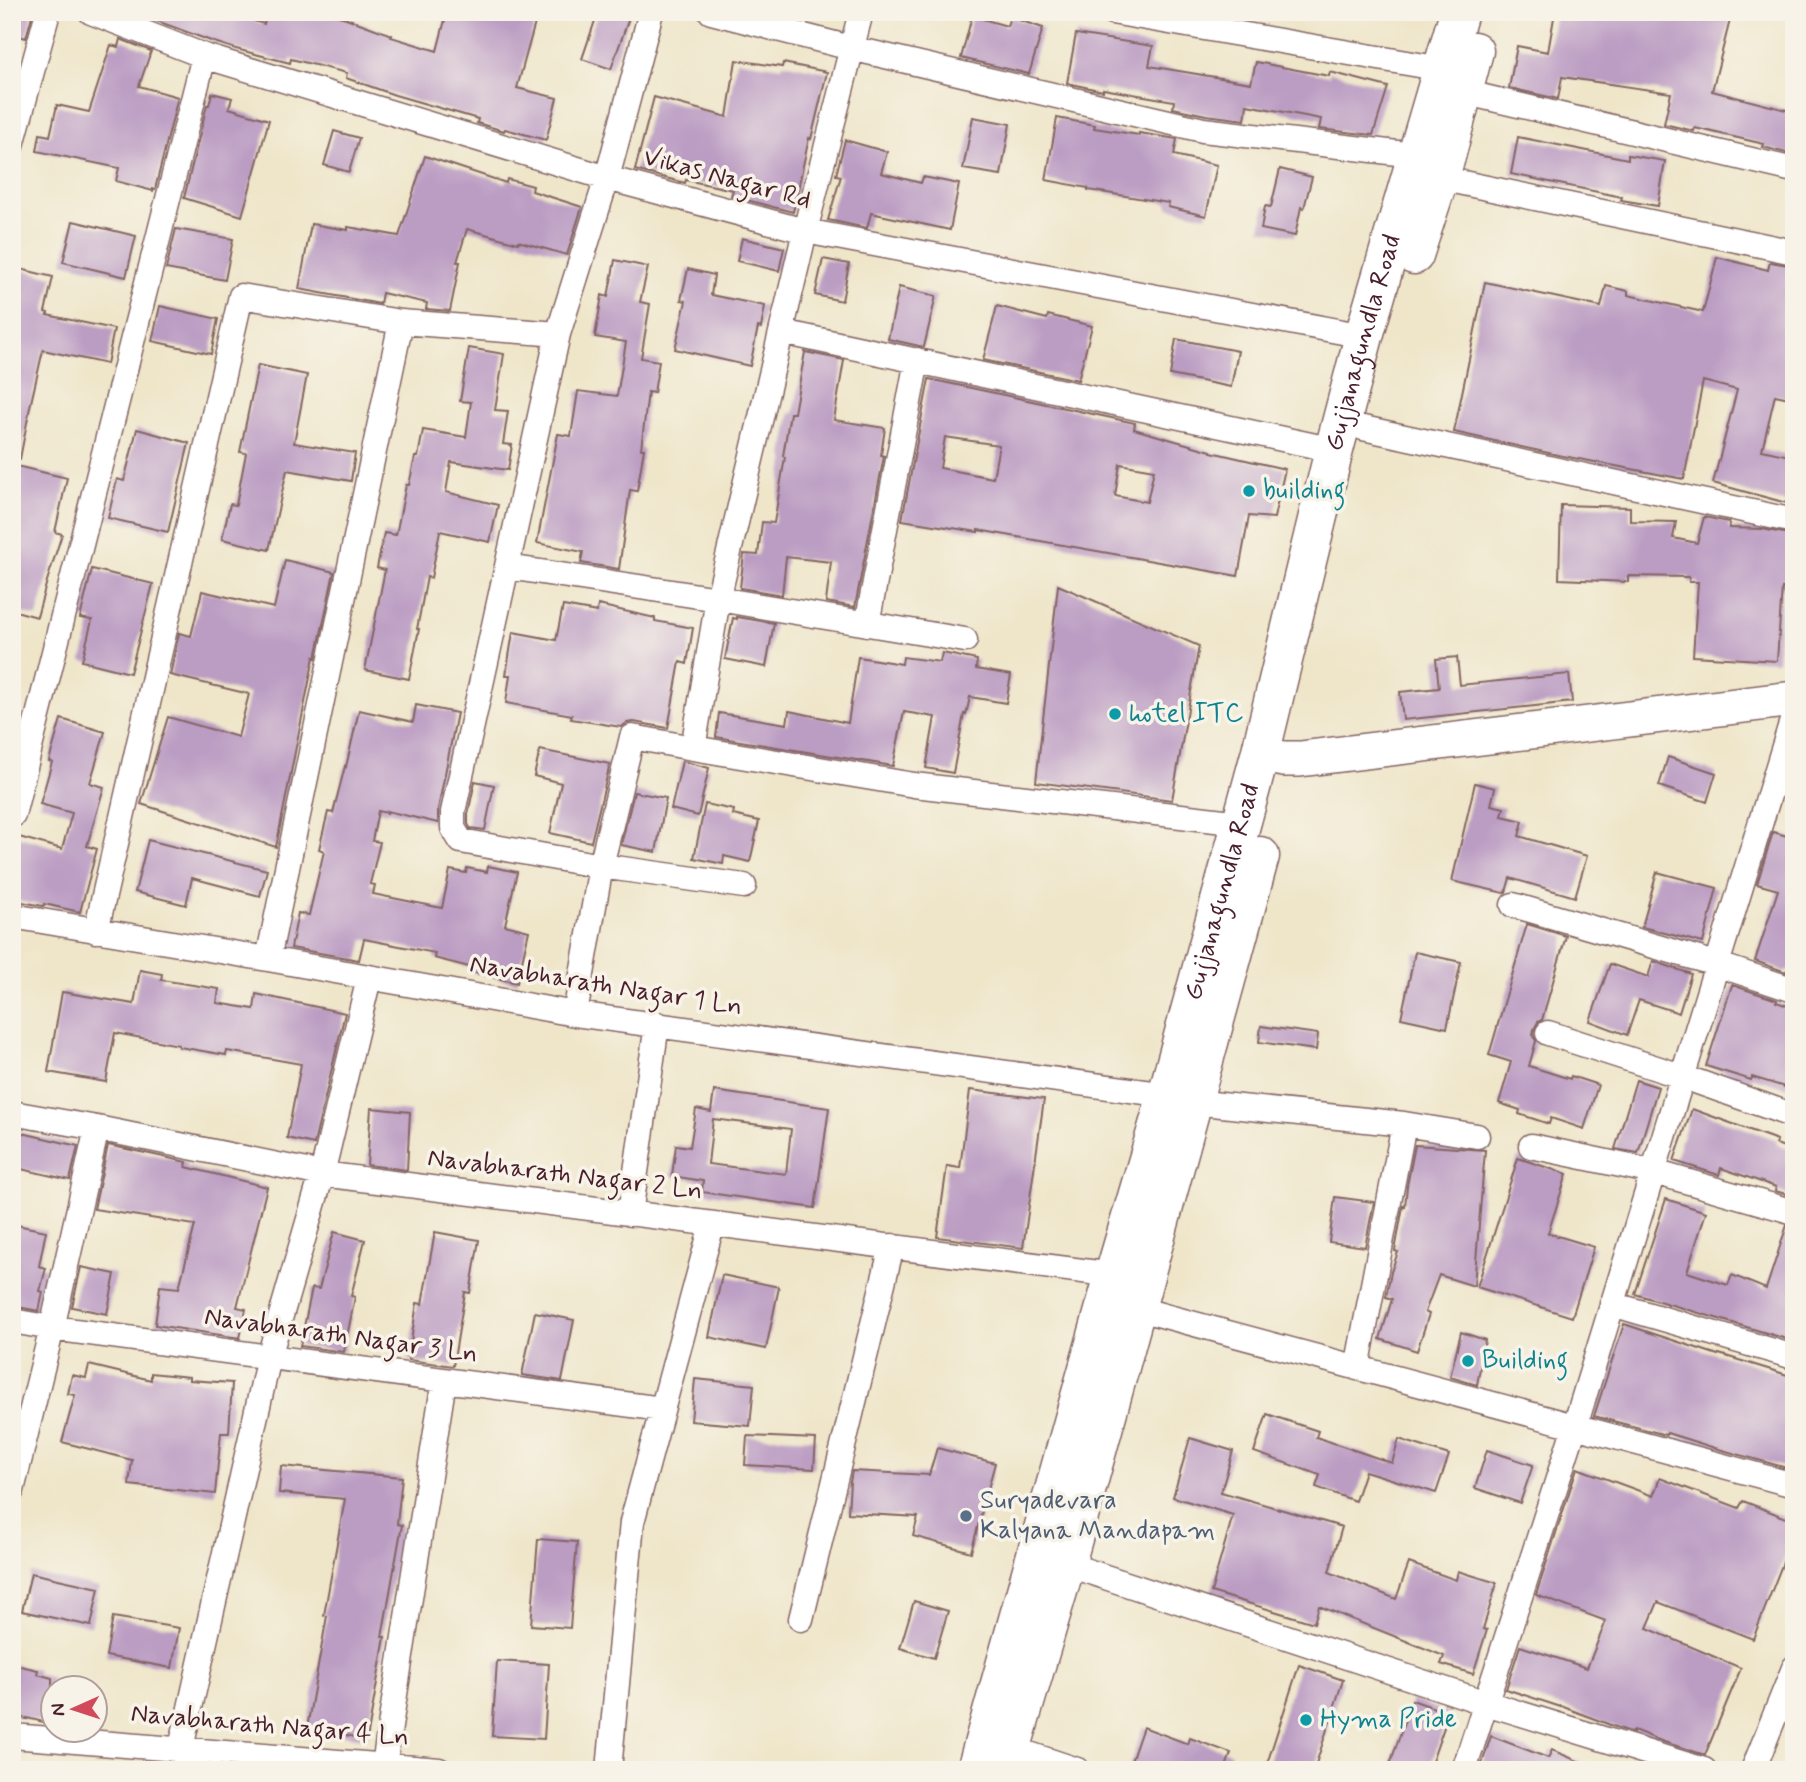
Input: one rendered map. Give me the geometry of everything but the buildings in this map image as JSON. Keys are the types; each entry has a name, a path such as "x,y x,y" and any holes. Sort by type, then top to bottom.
{"main road":[{"name":"Gujjanagundla Road","path":"1349,439 1389,334 1434,164 1453,80 1459,12"},
{"name":"Gujjanagundla Road","path":"1453,80 1485,12"},
{"name":"Gujjanagundla Road","path":"976,1770 1114,1275 1244,917 1272,757 1349,439 1364,337 1434,164"},
{"name":"Gujjanagundla Road","path":"1008,1759 1066,1564 1135,1308 1241,823 1272,757"}],"street":[{"path":"12,145 48,12"},
{"name":"Vikas Nagar Rd","path":"91,12 204,56 607,178 805,231 1364,337"},
{"path":"651,12 607,178 558,334 453,812 453,828 461,841 601,866 744,886"},
{"path":"712,12 851,48 1203,130 1434,164 1794,252"},
{"path":"693,748 718,599 860,12"},
{"path":"1112,12 1453,80 1794,170"},
{"path":"13,815 204,56"},
{"path":"96,931 241,296 401,322 558,334"},
{"path":"268,959 401,322"},
{"path":"782,332 917,360 1794,521"},
{"path":"867,624 917,360"},
{"path":"508,566 965,640"},
{"path":"1272,757 1314,757 1794,699"},
{"path":"1464,1770 1575,1426 1794,714"},
{"path":"575,1014 601,866 632,737 914,785 1241,823"},
{"path":"1513,905 1716,964 1794,990"},
{"name":"Navabharath Nagar 1 Ln","path":"12,916 575,1014 1180,1098 1404,1124 1478,1136"},
{"path":"179,1759 269,1357 322,1174 369,978"},
{"path":"630,1214 656,1024"},
{"path":"1548,1033 1794,1116"},
{"name":"Navabharath Nagar 2 Ln","path":"12,1113 322,1174 1114,1275"},
{"path":"1357,1368 1404,1124"},
{"path":"12,1490 97,1128"},
{"path":"1531,1146 1654,1172 1794,1212"},
{"path":"609,1770 632,1522 712,1224"},
{"path":"800,1619 892,1246"},
{"path":"1612,1304 1794,1357"},
{"path":"1135,1308 1794,1485"},
{"name":"Navabharath Nagar 3 Ln","path":"12,1321 662,1409"},
{"path":"384,1765 443,1380"},
{"path":"1066,1564 1486,1703 1704,1770"},
{"path":"1753,1770 1794,1668"},
{"name":"Navabharath Nagar 4 Ln","path":"12,1736 179,1759 384,1765 439,1770"},
{"path":"1008,1759 1077,1770"}],"place":[{"name":"building","path":"1249,491"},
{"name":"hotel ITC","path":"1115,714"},
{"name":"Building","path":"1468,1361"},
{"name":"Suryadevara Kalyana Mandapam","path":"966,1516"},
{"name":"Hyma Pride","path":"1306,1720"}]}
